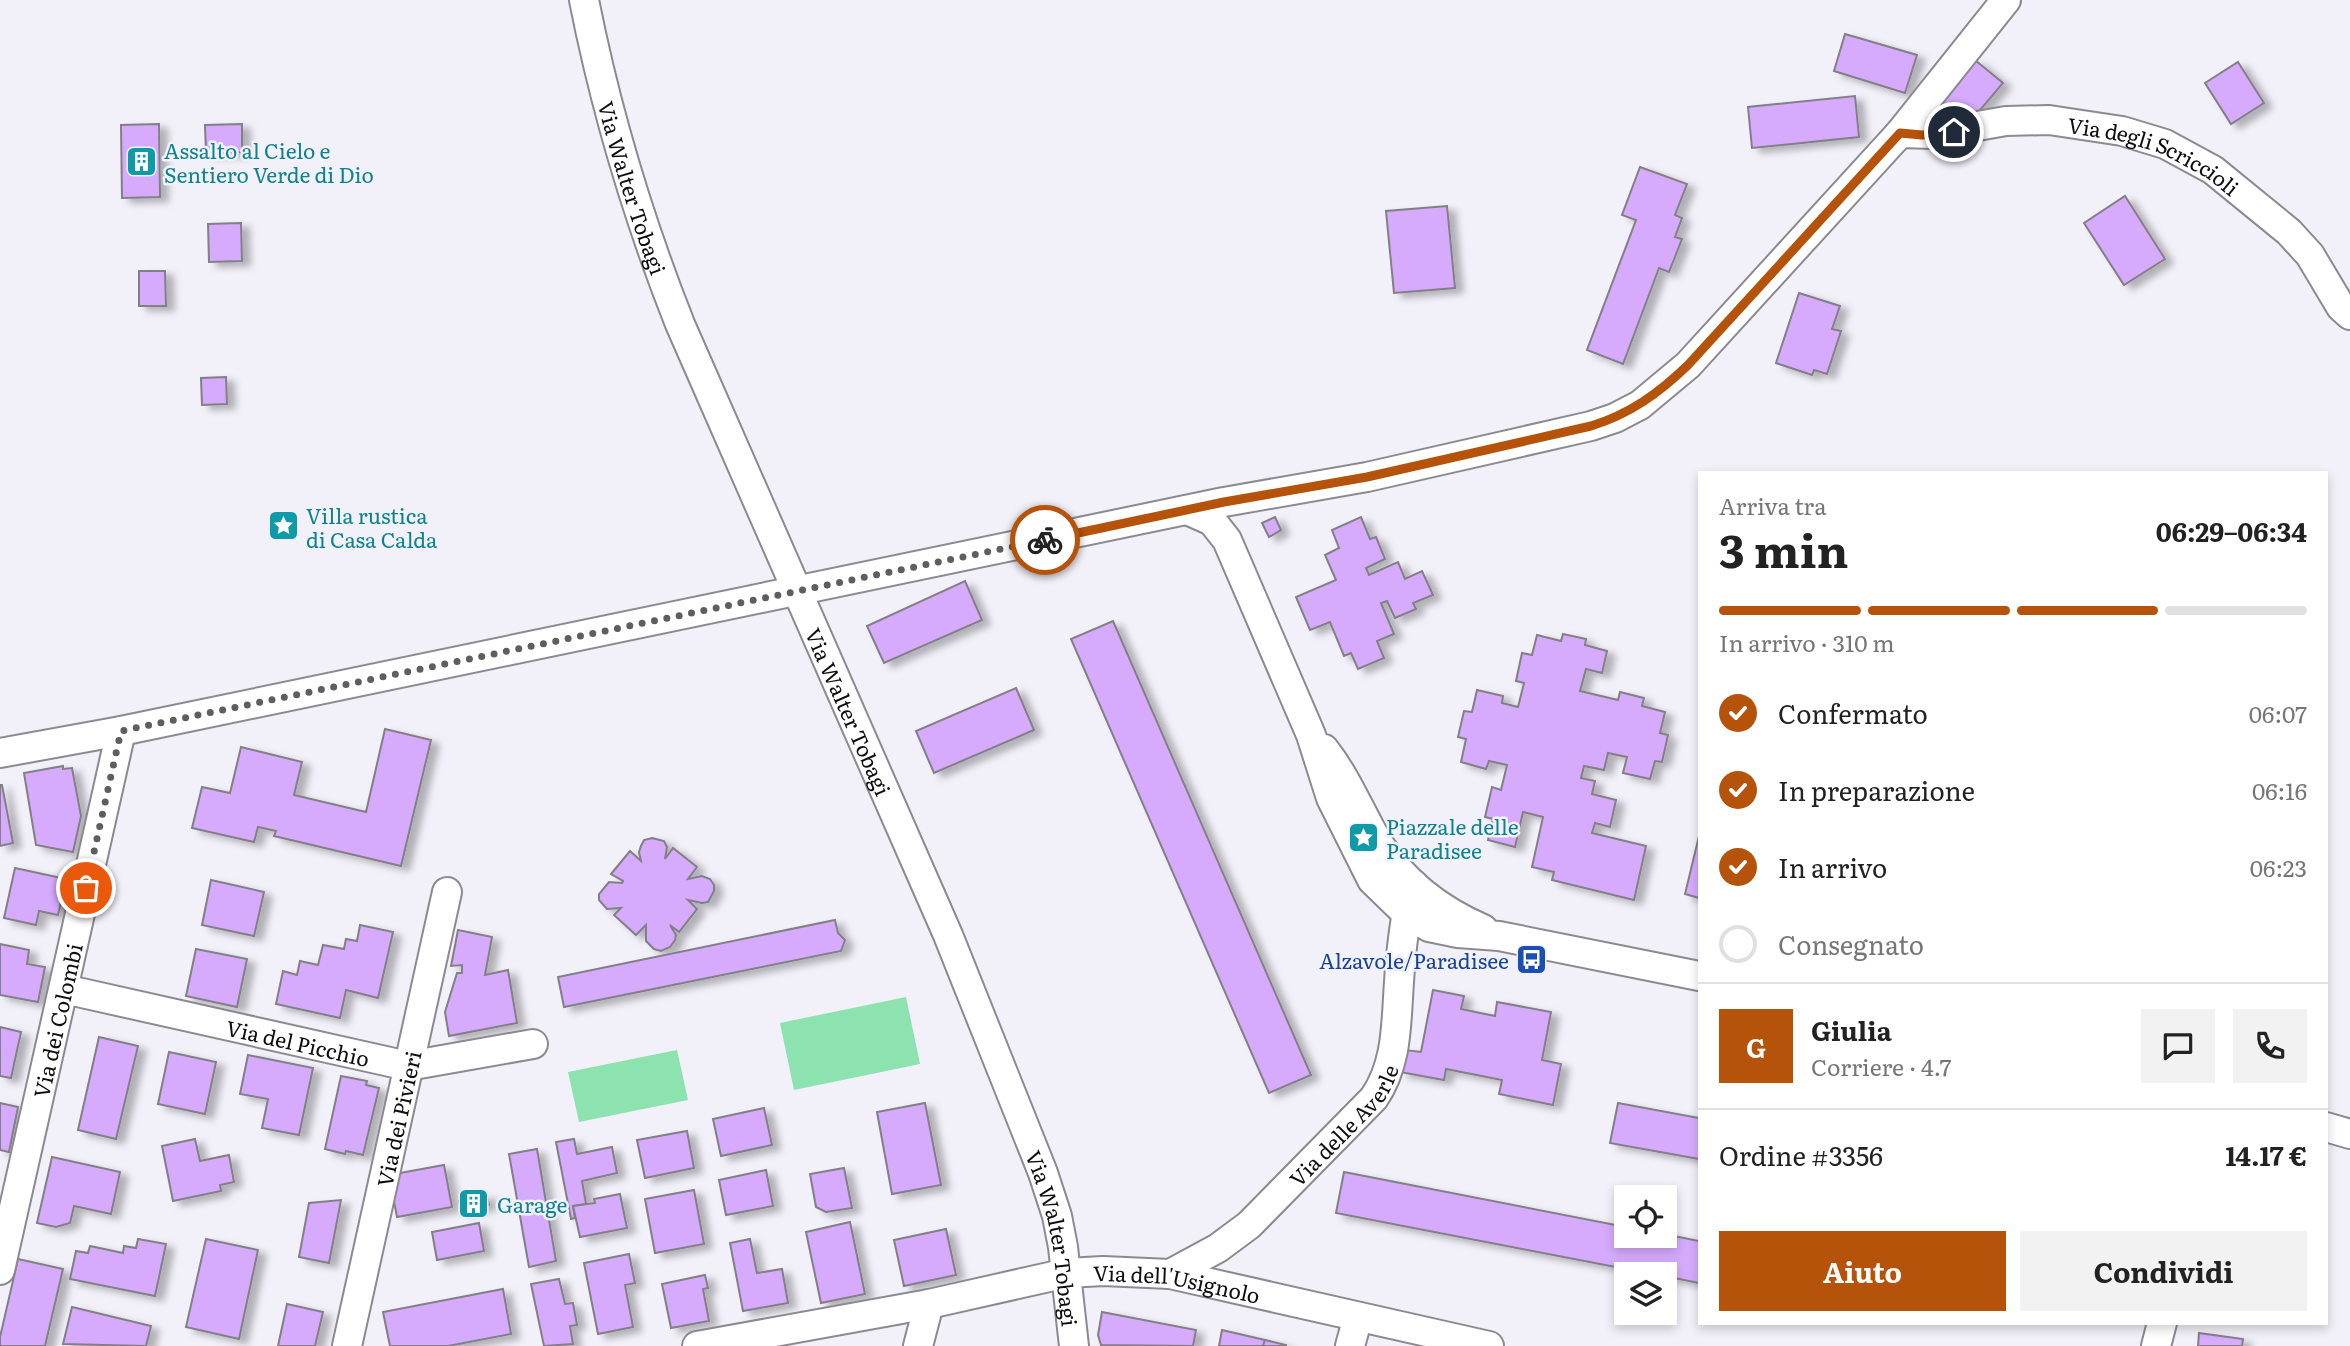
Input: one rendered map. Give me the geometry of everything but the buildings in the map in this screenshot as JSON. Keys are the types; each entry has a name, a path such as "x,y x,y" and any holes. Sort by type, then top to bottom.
{"street":[{"name":"Via Walter Tobagi","path":"583,0 618,144 658,269 711,398 947,935 1033,1148 1057,1216 1067,1273 1074,1346"},
{"path":"0,752 121,731 1187,510 1463,457 1591,426 1626,413 1661,389 1688,365 1900,133 2006,0"},
{"name":"Via degli Scriccioli","path":"1900,133 1932,134 2006,121 2049,120 2122,131 2165,144 2213,170 2289,232 2310,255 2341,307 2350,316"},
{"path":"1187,510 1212,521 1227,540 1311,735 1331,798 1369,875 1381,891 1406,914 1436,930 1499,936 1698,976"},
{"name":"Via dei Colombi","path":"1,1264 8,1202 64,989 121,731"},
{"path":"1311,735 1341,773 1388,856 1413,884 1452,914 1499,936"},
{"name":"Via delle Averle","path":"1170,1274 1218,1248 1249,1225 1380,1089 1390,1066 1395,1037 1406,914 1413,884"},
{"name":"Via dei Pivieri","path":"346,1346 447,892"},
{"name":"Via del Picchio","path":"64,989 408,1066 533,1044"},
{"path":"2328,1128 2350,1134"},
{"name":"Via dell'Usignolo","path":"697,1346 929,1304 1067,1273 1129,1270 1170,1274 1489,1346"},
{"path":"918,1346 929,1304"},
{"path":"1350,1346 1358,1317"},
{"path":"2156,1346 2161,1325"}],"green space":[{"path":"906,997 920,1064 794,1090 780,1023"},
{"path":"677,1050 688,1100 579,1122 568,1072"}],"way so far":[{"path":"86,888 121,731 1045,540"}],"place":[{"name":"Assalto al Cielo e Sentiero Verde di Dio","path":"141,161"},
{"name":"Villa rustica di Casa Calda","path":"283,526"},
{"name":"Piazzale delle Paradisee","path":"1363,837"},
{"name":"Alzavole/Paradisee","path":"1532,959"},
{"name":"Garage","path":"474,1203"}],"route":[{"path":"1045,540 1224,502 1463,457 1615,418 1640,405 1688,365 1900,133 1922,135 1954,132"}]}
